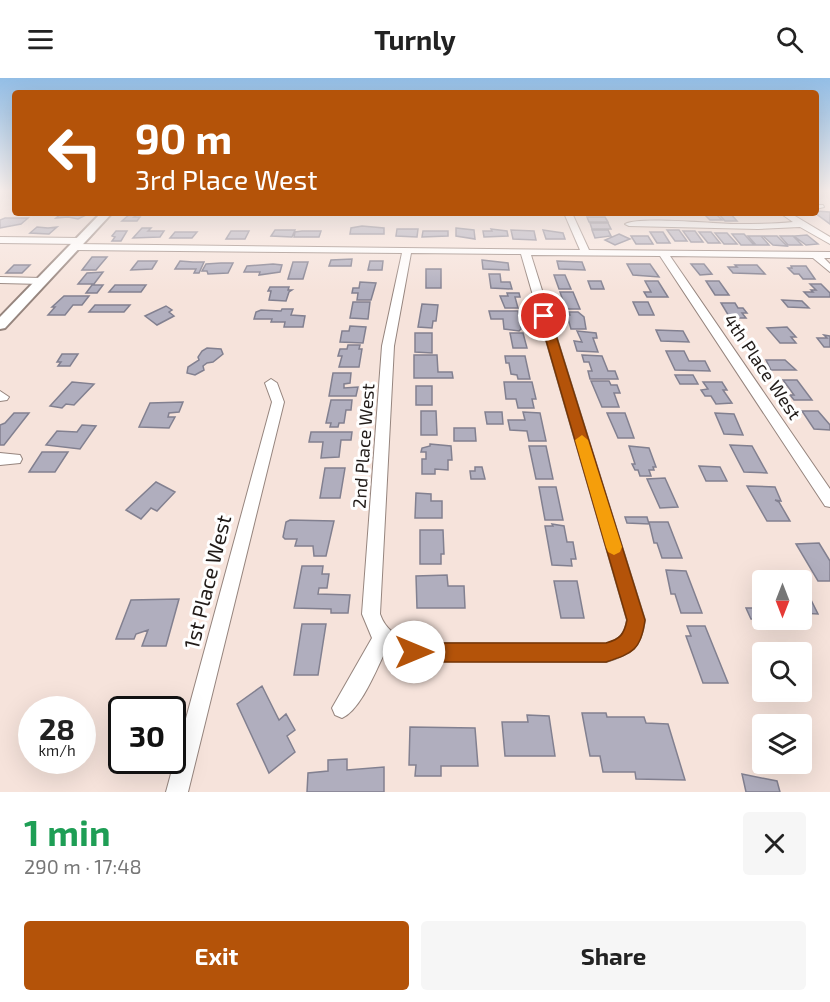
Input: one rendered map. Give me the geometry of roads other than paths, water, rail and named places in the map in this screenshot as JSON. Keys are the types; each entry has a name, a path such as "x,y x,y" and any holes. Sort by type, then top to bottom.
{"main road":[{"path":"0,325 96,224"}],"street":[{"path":"573,224 586,252"},
{"path":"692,224 766,228 798,224"},
{"path":"802,224 830,241"},
{"path":"0,240 77,244 407,250 830,255"},
{"name":"2nd Place West","path":"385,639 375,629 371,614 388,346 407,250"},
{"path":"342,708 385,639 414,652 606,653 625,646 634,636 636,620 525,251"},
{"name":"4th Place West","path":"663,253 830,501"},
{"path":"815,254 830,268"},
{"path":"0,280 42,281"},
{"name":"1st Place West","path":"177,792 278,402 271,383"}]}
